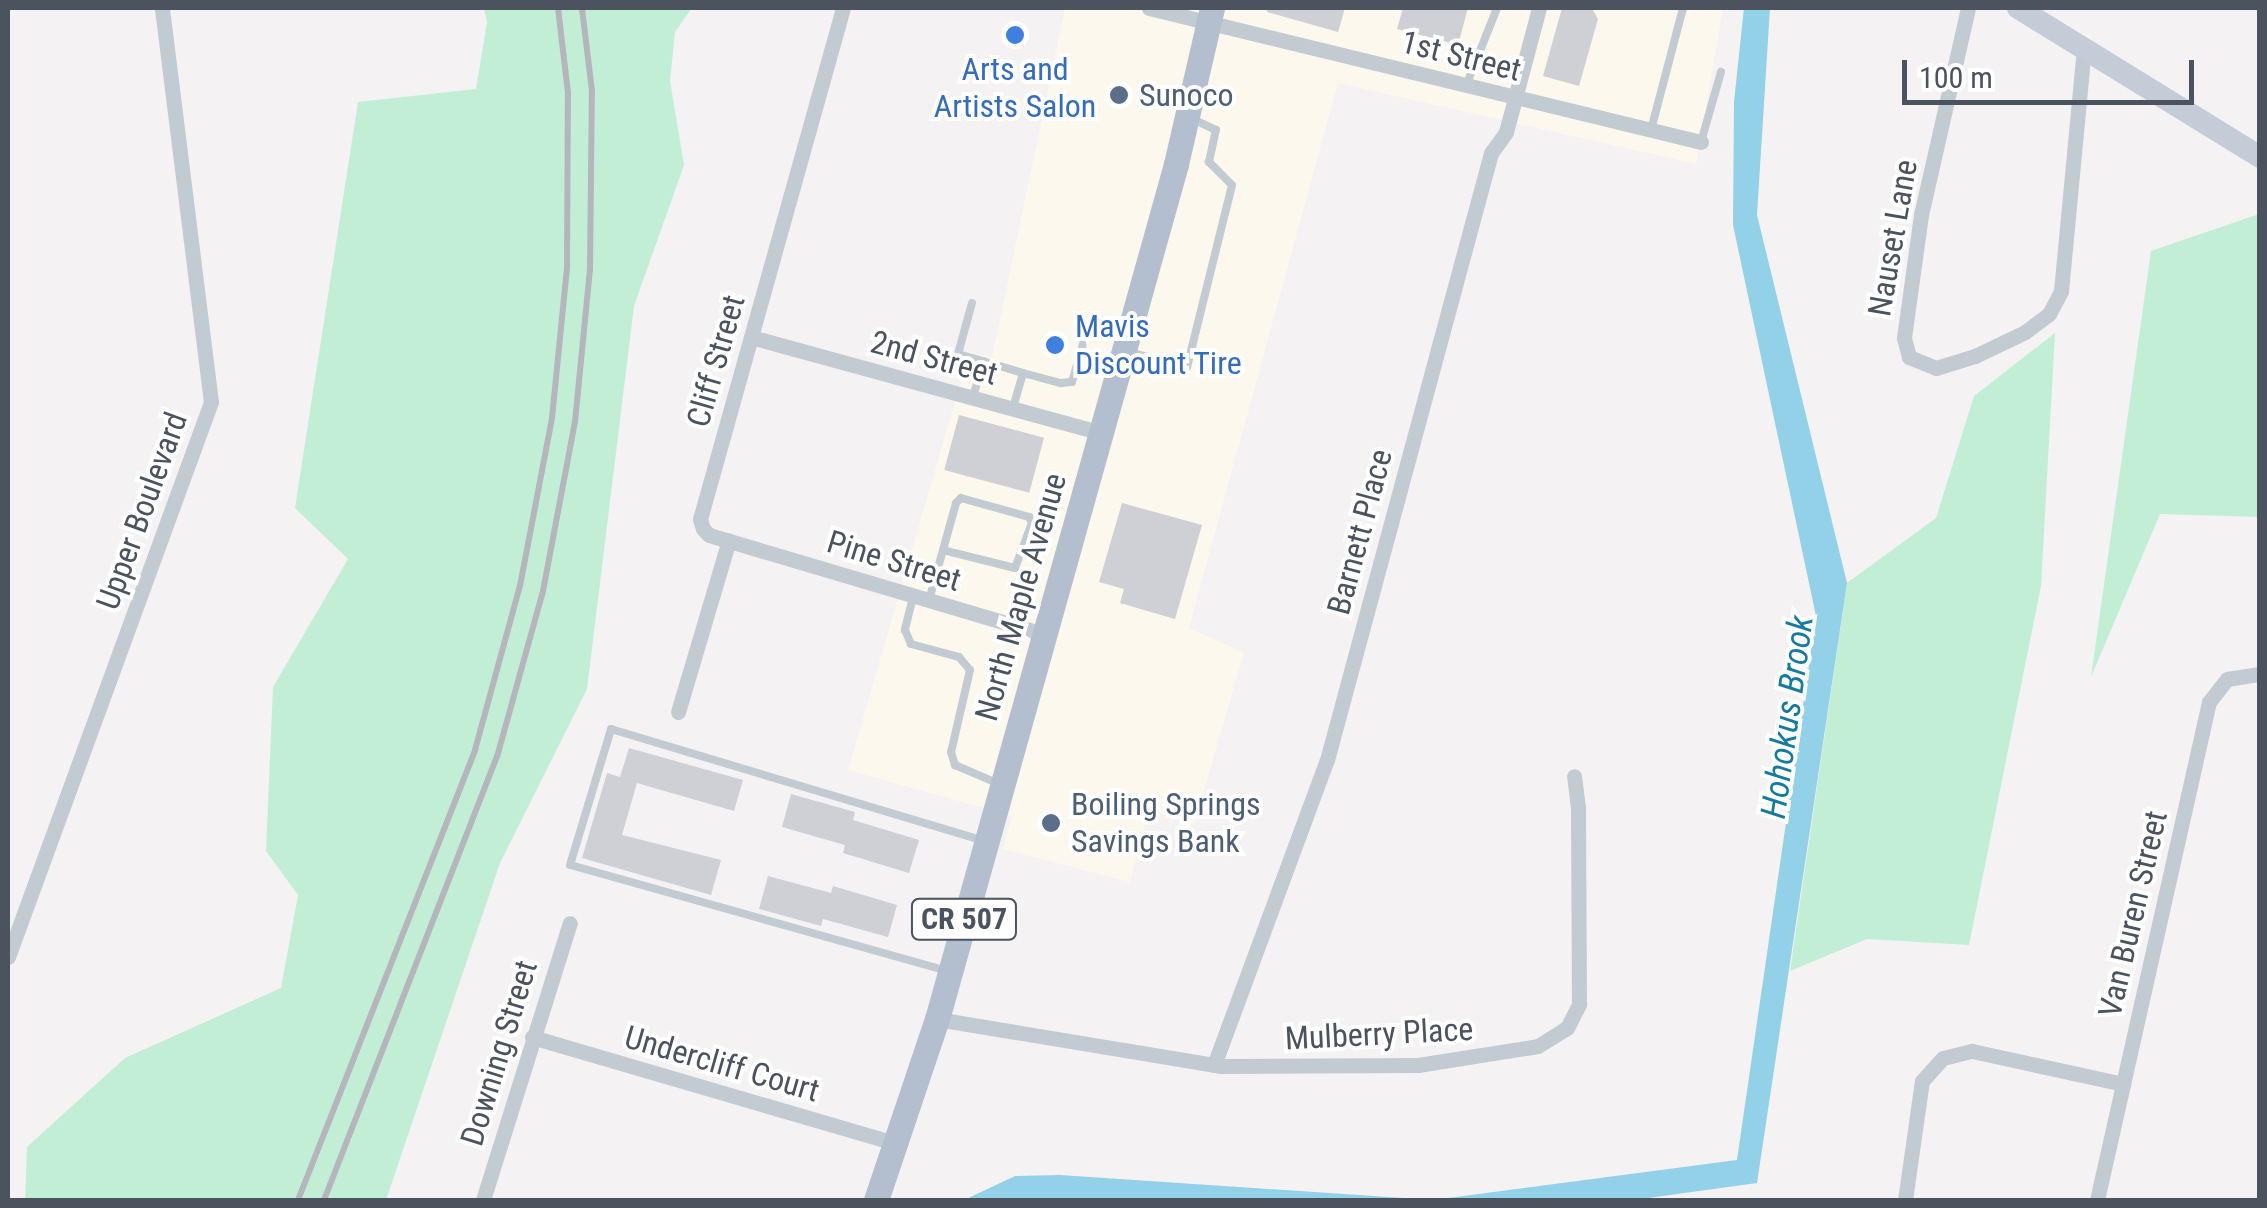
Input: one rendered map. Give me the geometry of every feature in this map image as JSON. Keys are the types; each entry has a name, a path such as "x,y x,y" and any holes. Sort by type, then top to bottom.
{"main road":[{"name":"North Maple Avenue","path":"876,1200 938,1019 1126,346 1210,14"}],"street":[{"name":"Upper Boulevard","path":"8,956 211,402 162,8"},
{"name":"Cliff Street","path":"729,540 708,535 700,519 843,8"},
{"name":"1st Street","path":"1149,8 1210,14 1466,86 1700,142"},
{"name":"Barnett Place","path":"1214,1065 1327,760 1491,154 1506,132 1539,8"},
{"name":"Nauset Lane","path":"1968,8 1922,215 1904,338 1910,357 1936,368 1975,356 2024,332 2049,314 2060,290 2084,49"},
{"path":"2018,8 2260,157"},
{"name":"2nd Street","path":"751,336 1102,432"},
{"path":"678,712 729,540"},
{"name":"Pine Street","path":"729,540 1043,634"},
{"name":"Van Buren Street","path":"2097,1200 2209,702 2227,679 2260,674"},
{"name":"Mulberry Place","path":"938,1019 1214,1065 1418,1065 1504,1053 1557,1038 1576,1012 1580,992 1574,776"},
{"name":"Downing Street","path":"482,1200 570,923"},
{"name":"Undercliff Court","path":"532,1037 897,1144"},
{"path":"1905,1200 1922,1082 1943,1058 1972,1051 2123,1084"}],"lane":[{"path":"1466,86 1497,8"},
{"path":"1651,130 1683,8"},
{"path":"1700,142 1722,72"},
{"path":"972,302 958,354 1072,382 1088,330 1187,366 1232,184 1209,162 1216,130 1187,116"},
{"path":"973,397 983,361"},
{"path":"1013,408 1024,373"},
{"path":"943,550 1015,568 1032,523 1029,517 961,498 943,550 905,630 912,644 960,657 970,670 952,752 955,766 1002,784"},
{"path":"950,972 570,865 612,729 986,842"}],"shaded area":[{"path":"1065,8 1723,8 1696,164 1338,83 1189,628 1244,653 1194,825 1149,810 1130,882 1003,849 1012,816 848,770 969,353 992,357"}],"green space":[{"path":"484,8 692,8 675,32 670,81 684,165 634,306 587,689 500,863 386,1200 25,1200 27,1147 125,1058 281,988 298,895 266,851 273,687 348,559 295,508 358,102 476,89 487,22"},
{"path":"2259,214 2259,517 2160,514 2091,677 2151,251"},
{"path":"2055,333 2041,586 1969,945 1867,939 1790,971 1847,583 1936,518 1974,396"}],"water":[{"path":"1744,8 1770,8 1757,215 1847,583 1757,1183 1634,1200 1433,1200 1737,1160 1816,616 1733,225 1734,102"},
{"path":"1060,1175 1433,1200 964,1200 1015,1176"}],"building":[{"path":"1267,8 1345,8 1338,32 1267,12"},
{"path":"1403,8 1468,8 1458,45 1397,29"},
{"path":"1562,8 1593,10 1598,19 1579,86 1543,76"},
{"path":"959,415 1044,438 1029,493 944,470"},
{"path":"1122,503 1202,525 1175,619 1120,603 1124,589 1099,582"},
{"path":"629,748 743,780 734,811 637,783 622,835 721,860 711,895 582,858 607,773 620,777"},
{"path":"791,794 855,812 853,820 919,840 909,873 843,853 845,845 782,827"},
{"path":"768,876 831,893 833,886 897,905 888,937 823,919 821,926 759,909"}],"railway":[{"path":"298,1200 475,750 520,586 552,418 567,269 568,93 558,8"},
{"path":"324,1200 497,757 543,591 575,422 590,270 592,91 582,8"}],"place":[{"name":"Arts and Artists Salon","path":"1015,35"},
{"name":"Sunoco","path":"1119,95"},
{"name":"Mavis Discount Tire","path":"1055,345"},
{"name":"Boiling Springs Savings Bank","path":"1051,823"}],"water label":[{"name":"Hohokus Brook","path":"1788,717"}]}
